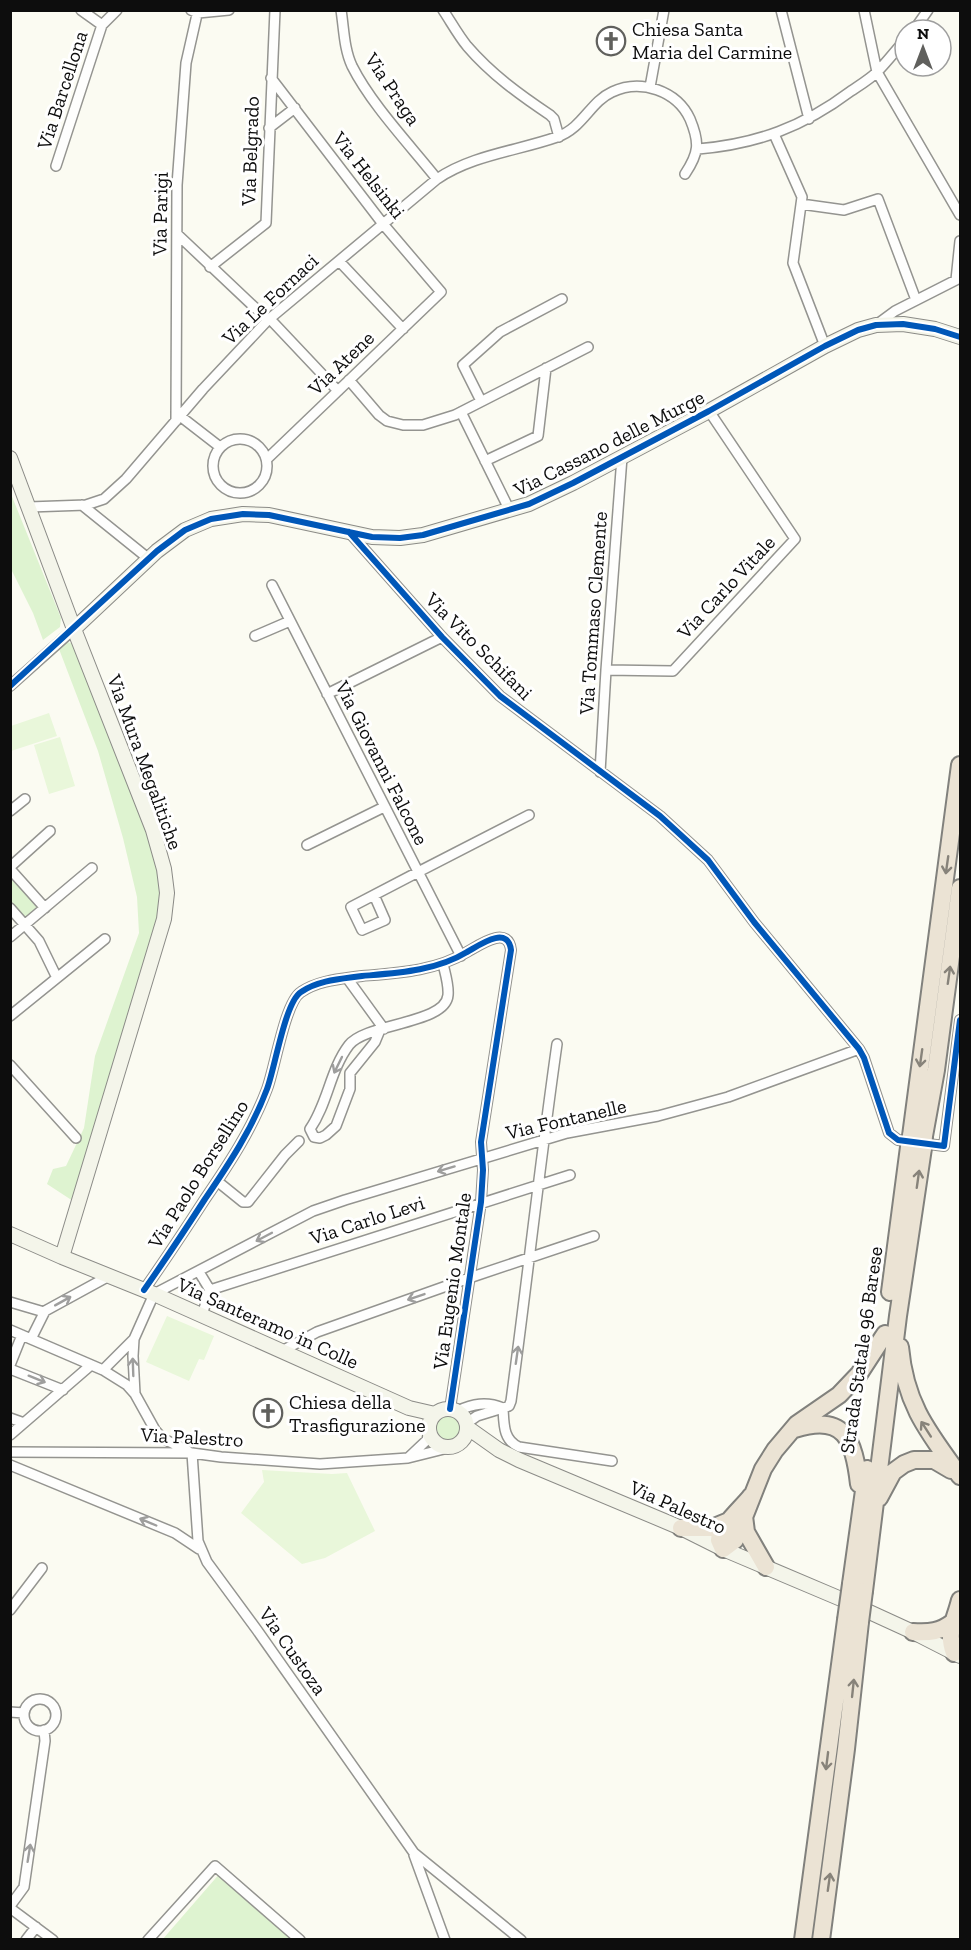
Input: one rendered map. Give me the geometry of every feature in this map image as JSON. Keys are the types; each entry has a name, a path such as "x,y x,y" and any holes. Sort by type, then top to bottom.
{"highway":[{"name":"Strada Statale 96 Barese","path":"867,1510 898,1316 960,765"},
{"name":"Strada Statale 96 Barese","path":"803,1940 858,1588 885,1334 917,1142 936,1070 960,888"},
{"path":"898,1316 906,1385 922,1425 960,1477"},
{"path":"723,1549 735,1540 737,1518 752,1496 763,1469 789,1431 838,1395 859,1374 885,1334"},
{"path":"789,1431 810,1425 830,1425 848,1437 856,1457 867,1510"},
{"path":"867,1510 893,1472 904,1464 934,1460 960,1477"},
{"path":"681,1528 712,1528 737,1518"},
{"path":"737,1518 766,1567"},
{"path":"958,1653 950,1641 960,1600"},
{"name":"Strada Statale 96 Barese","path":"821,1940 846,1749 853,1621"},
{"path":"914,1632 931,1633 943,1630 953,1622"}],"street":[{"path":"81,10 102,25 117,10"},
{"path":"196,11 229,10"},
{"name":"Via Belgrado","path":"210,267 266,223 275,10"},
{"name":"Via Praga","path":"341,10 346,46 352,65 371,96 436,178"},
{"path":"443,10 465,44 486,67 517,93 554,119 559,137 574,129 602,99 613,92 639,86 650,87 669,96 686,111 697,138 698,149 684,174"},
{"path":"650,87 664,10"},
{"path":"781,10 809,118"},
{"path":"864,10 877,72 960,215"},
{"name":"Via Parigi","path":"178,418 177,185 186,63 196,11"},
{"name":"Via Barcellona","path":"56,166 102,25"},
{"path":"698,149 741,144 774,134 809,118 833,105 877,72 893,54"},
{"name":"Via Helsinki","path":"271,78 382,224 441,292"},
{"path":"269,128 295,108"},
{"path":"774,134 802,197 793,263 825,346"},
{"name":"Via Le Fornaci","path":"29,507 82,505 100,501 126,479 178,418 269,320 436,178 470,162 559,137"},
{"path":"801,204 844,210 878,199 916,300"},
{"path":"177,234 269,320 338,391"},
{"path":"876,325 895,311 956,280 960,241"},
{"path":"339,261 403,329"},
{"name":"Via Atene","path":"267,459 441,292"},
{"path":"482,401 463,365 500,332 562,300"},
{"path":"876,325 919,326 960,337"},
{"name":"Via Cassano delle Murge","path":"10,686 149,559 185,530 211,519 251,514 269,515 379,538 412,537 510,511 573,483 710,411 825,346 858,330 876,325"},
{"path":"350,380 379,415 394,424 423,425 461,412 588,347"},
{"path":"485,461 538,436 546,368"},
{"name":"Via Carlo Vitale","path":"606,670 673,670 795,539 710,411"},
{"path":"461,412 510,511"},
{"path":"178,418 220,447"},
{"path":"244,439 253,442 261,447 267,459 267,474 263,482 248,493 230,492 216,480 213,463 220,447 227,442 244,439"},
{"name":"Via Tommaso Clemente","path":"600,772 622,457"},
{"name":"Via Mura Megalitiche","path":"10,459 153,830 164,869 167,893 164,919 62,1257"},
{"path":"248,493 251,514"},
{"path":"82,505 149,559"},
{"name":"Via Vito Schifani","path":"349,532 442,637 500,696 660,816 708,860 754,922 859,1049 892,1136 898,1140 944,1146 960,1020"},
{"name":"Via Giovanni Falcone","path":"272,585 461,956"},
{"path":"255,636 290,621"},
{"path":"327,694 442,637"},
{"path":"10,811 25,799"},
{"path":"307,845 384,807"},
{"path":"374,895 530,814"},
{"path":"45,908 10,868 50,831"},
{"path":"10,938 92,868"},
{"path":"10,908 39,941 57,978"},
{"name":"Via Eugenio Montale","path":"453,1410 480,1202 483,1157 481,1142 510,946 502,939 492,938 461,956"},
{"path":"10,1016 105,939"},
{"name":"Via Paolo Borsellino","path":"134,1339 149,1292 258,1113 295,997 317,984 347,978 412,971 461,956"},
{"path":"217,1181 243,1202 248,1202 285,1155 312,1133 339,1060 349,1045 361,1036 422,1017 444,1005 448,997 443,963"},
{"path":"347,978 382,1029"},
{"path":"312,1133 320,1138 336,1126 350,1089 350,1073 375,1042 382,1029"},
{"path":"409,1408 429,1430 434,1441 443,1447 454,1446 467,1434 468,1426 477,1416 509,1406 531,1257 543,1141 557,1044"},
{"name":"Via Fontanelle","path":"149,1292 199,1272 329,1204 567,1133 658,1116 728,1097 859,1049"},
{"path":"10,1065 76,1138"},
{"name":"Via Carlo Levi","path":"210,1290 570,1175"},
{"name":"Via Santeramo in Colle","path":"10,1234 202,1315 409,1408"},
{"path":"282,1351 317,1332 594,1236"},
{"path":"199,1272 210,1290 202,1315"},
{"path":"63,1390 10,1367 26,1337 44,1312 109,1275"},
{"path":"10,1302 44,1312"},
{"path":"10,1330 103,1370 127,1385 135,1394 154,1430 162,1438 192,1453"},
{"path":"103,1370 134,1339"},
{"path":"134,1339 135,1394"},
{"path":"10,1435 92,1365"},
{"path":"408,1458 427,1440 435,1414 439,1411 477,1404 493,1404 503,1408"},
{"path":"409,1408 435,1414"},
{"path":"503,1408 508,1440 519,1447 612,1461"},
{"path":"453,1410 461,1414 468,1426"},
{"path":"10,1418 24,1423"},
{"name":"Via Palestro","path":"468,1426 499,1450 681,1528 723,1549 841,1599 958,1653"},
{"name":"Via Palestro","path":"10,1452 192,1453 320,1464 408,1458 454,1446 499,1450"},
{"name":"Via Custoza","path":"192,1453 199,1549 414,1853"},
{"path":"10,1465 175,1533 199,1549"},
{"path":"10,1610 42,1568"},
{"path":"44,1700 53,1706 56,1716 52,1725 39,1731 30,1727 24,1713 29,1704 44,1700"},
{"path":"10,1712 24,1713"},
{"path":"44,1730 45,1741 24,1887 10,1907 53,1940"},
{"path":"414,1853 445,1940"},
{"path":"414,1853 521,1940"},
{"path":"148,1940 215,1866 300,1940"},
{"path":"26,1940 36,1927"}],"green space":[{"path":"11,494 61,618 60,627 43,640 33,613 11,569"},
{"path":"67,642 75,644 143,822 154,856 159,892 155,928 73,1201 47,1184 53,1169 66,1166 84,1128 95,1056 139,933 137,897 123,838 98,751 59,649"},
{"path":"49,713 57,736 11,751 11,726"},
{"path":"60,737 75,786 49,794 34,745"},
{"path":"10,876 39,908 27,919 11,901"},
{"path":"167,1316 214,1336 204,1360 199,1359 189,1381 146,1362"},
{"path":"448,1414 458,1418 462,1428 458,1438 448,1442 438,1438 434,1428 438,1418"},
{"path":"262,1470 347,1473 375,1531 325,1558 302,1564 241,1513 264,1482"},
{"path":"221,1872 293,1940 162,1940"}],"cycle path":[{"path":"10,686 157,551 185,530 211,519 243,514 269,515 372,537 400,538 423,535 529,504 573,483 858,330 876,325 903,324 935,329 960,337"},
{"path":"349,532 442,637 500,696 660,816 708,860 754,922 859,1049 889,1133 898,1140 944,1146 960,1020"},
{"path":"144,1290 223,1173 247,1132 267,1089 290,1008 301,992 330,981 429,967 455,958 492,939 504,939 509,942 511,950 481,1142 483,1170 481,1202 450,1409"}],"place":[{"name":"Chiesa Santa Maria del Carmine","path":"611,41"},
{"name":"Chiesa della Trasfigurazione","path":"268,1413"}]}
